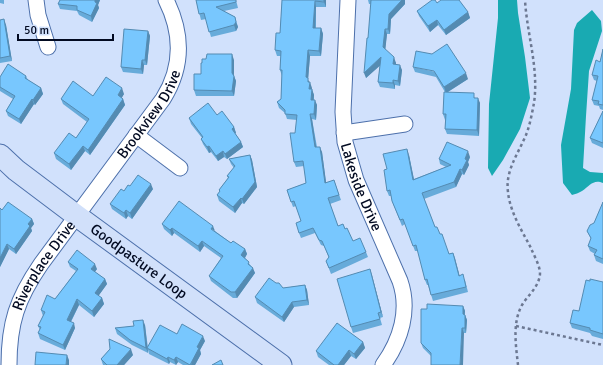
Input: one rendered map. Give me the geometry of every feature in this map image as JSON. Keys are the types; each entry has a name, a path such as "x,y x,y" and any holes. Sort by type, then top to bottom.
{"street":[{"path":"36,0 38,16 48,47"},
{"name":"Brookview Drive","path":"77,216 168,92 177,68 178,50 177,33 172,13 166,0"},
{"name":"Lakeside Drive","path":"348,0 343,112 344,132 348,155 356,180 400,281 404,298 404,312 398,336 383,365"},
{"path":"344,132 405,124"},
{"path":"136,135 180,168"},
{"name":"Goodpasture Loop","path":"0,155 16,170 77,216 281,365"},
{"name":"Riverplace Drive","path":"9,365 15,312 33,276 77,216"}],"path":[{"path":"518,365 516,326 520,310 537,283 540,271 513,211 508,192 509,174 527,130 536,87 536,77 525,0"},
{"path":"516,326 603,345"}],"shaded area":[{"path":"498,0 517,0 530,98 520,129 503,160 492,176 488,168 489,104 498,18"},
{"path":"592,10 601,21 602,31 589,71 583,168 590,172 603,173 603,183 594,182 581,192 572,195 563,183 561,145 571,89 574,30 577,23"}],"building":[{"path":"60,0 95,0 97,3 91,16 77,10 77,6 58,4"},
{"path":"196,0 236,0 236,2 216,7 235,17 236,22 234,25 209,32 204,13 199,14"},
{"path":"282,0 324,0 324,2 315,1 313,28 321,28 319,51 308,50 306,77 308,78 308,82 310,82 309,89 312,89 311,100 315,100 314,114 310,114 315,147 320,147 325,183 334,180 339,195 328,198 338,226 343,224 345,229 347,228 353,241 360,238 366,252 329,268 326,261 329,257 322,241 319,240 313,228 299,233 296,223 301,221 294,201 291,202 287,190 306,183 303,161 294,162 290,133 295,133 297,115 285,114 285,110 277,102 281,99 282,70 280,70 281,51 275,50 276,33 280,33"},
{"path":"371,0 402,0 389,14 388,29 385,29 383,47 394,57 393,64 400,65 398,81 393,80 393,83 378,82 381,57 364,73"},
{"path":"432,0 435,0 437,3 441,0 459,0 468,12 444,30 437,20 428,26 417,11"},
{"path":"4,19 10,56 0,58 0,20"},
{"path":"124,29 148,31 145,60 142,60 141,69 121,67"},
{"path":"447,44 466,73 444,87 434,71 413,67 416,51 432,54"},
{"path":"603,49 603,105 598,104 599,101 592,100 598,76 592,75 596,60 600,62"},
{"path":"207,54 232,54 232,73 234,76 232,91 194,90 194,74 201,74 202,59 206,59"},
{"path":"8,64 26,76 25,78 41,88 19,119 6,111 15,96 0,87 0,77"},
{"path":"106,77 122,88 118,95 123,99 88,150 83,146 69,164 54,153 69,133 76,138 89,119 61,99 73,81 93,96"},
{"path":"444,92 474,93 474,98 478,98 477,130 445,129 446,114 443,114"},
{"path":"208,103 217,115 222,111 234,127 232,129 241,142 225,154 223,151 216,156 209,146 207,147 201,139 203,137 189,118"},
{"path":"603,111 603,143 590,138"},
{"path":"447,142 468,151 465,159 467,160 462,170 460,169 454,182 422,193 435,227 437,227 440,234 442,234 449,254 453,253 459,276 463,274 466,287 431,295 427,279 425,280 416,245 413,246 403,219 400,220 392,201 390,190 387,191 384,170 387,169 383,154 407,149 413,180 451,165 439,159"},
{"path":"250,155 255,182 242,199 241,198 233,207 217,195 229,177 227,176 235,166 229,159"},
{"path":"138,175 151,184 130,213 126,210 124,213 110,204 121,189 124,191 128,185 130,186"},
{"path":"179,201 213,226 211,229 231,243 233,241 245,249 241,255 253,268 235,292 231,292 209,276 223,256 202,241 198,246 172,228 170,230 162,224"},
{"path":"8,202 32,219 28,224 30,226 14,249 7,244 0,258 0,208 2,210"},
{"path":"603,202 603,259 594,255 597,250 588,246 591,238 587,231 590,225 594,223"},
{"path":"77,250 95,264 91,269 105,279 95,293 102,298 92,311 77,299 67,320 74,323 63,345 38,333 41,327 38,326 45,312 41,310 47,295 55,299 78,269 68,262"},
{"path":"370,269 381,312 378,313 380,319 351,327 337,279"},
{"path":"269,278 276,283 279,283 283,288 305,285 307,300 292,302 282,317 255,297"},
{"path":"590,279 603,282 603,334 590,330 590,328 570,323 573,310 579,311 586,280 590,281"},
{"path":"427,304 463,306 465,328 462,328 460,365 431,365 431,353 421,343 421,309 427,309"},
{"path":"143,320 146,348 130,340 115,328 134,326 133,321"},
{"path":"337,323 363,342 354,354 349,350 338,365 334,365 316,351"},
{"path":"182,324 203,336 197,347 199,348 190,365 176,357 174,360 168,357 167,359 147,348 160,325 177,334"},
{"path":"109,339 131,349 117,365 107,365 101,359 110,349"},
{"path":"36,352 67,355 66,365 35,365"},
{"path":"221,360 223,365 212,365"}]}
